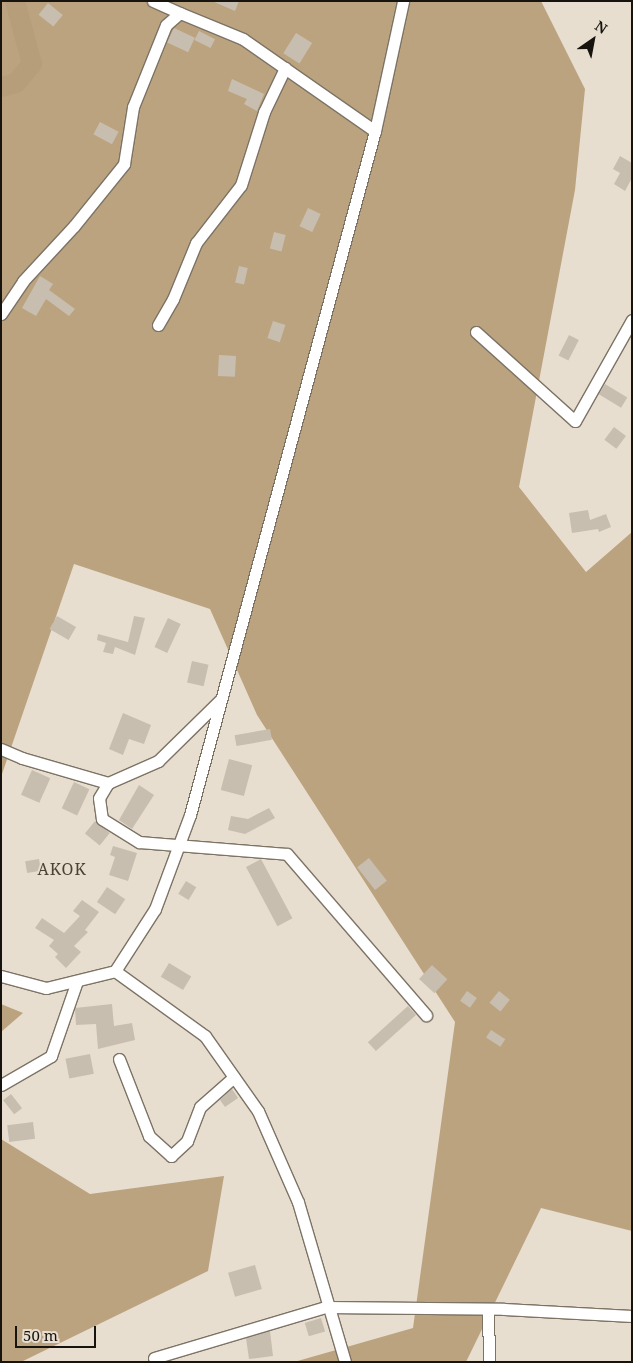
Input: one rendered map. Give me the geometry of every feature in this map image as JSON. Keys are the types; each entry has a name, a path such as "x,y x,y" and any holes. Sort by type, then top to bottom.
{"street":[{"path":"153,1 243,39 375,132"},
{"path":"1,976 46,988 114,971 155,910 180,844 222,697 375,132 403,1"},
{"path":"1,314 23,281 74,226 124,164 133,107 166,25 180,13"},
{"path":"158,325 173,299 196,243 241,185 264,112 285,68"},
{"path":"476,332 575,421 632,320"},
{"path":"222,697 158,761 108,783 100,798 102,819 139,842 287,854 426,1015"},
{"path":"1,749 22,758 108,783"},
{"path":"114,971 204,1036 258,1111 298,1202 345,1362"},
{"path":"1,1085 51,1056 77,981"},
{"path":"118,1059 149,1136 171,1156 187,1141 200,1106 234,1077"},
{"path":"154,1358 329,1307 488,1309 632,1316"},
{"path":"488,1309 489,1362"}],"shaded area":[{"path":"1,1 541,1 585,89 575,190 519,487 586,572 632,532 632,1231 541,1208 466,1362 294,1362 413,1328 455,1022 257,715 210,609 74,564 1,777"},
{"path":"1,1004 23,1013 1,1032"},
{"path":"1,1139 90,1194 224,1176 208,1271 21,1362 1,1362"}],"building":[{"path":"212,1 239,1 235,11"},
{"path":"48,3 63,15 53,27 39,15"},
{"path":"174,28 195,38 188,52 167,43"},
{"path":"199,31 215,39 210,48 194,40"},
{"path":"296,33 312,43 299,63 283,53"},
{"path":"232,79 264,94 257,111 244,104 247,99 228,91"},
{"path":"100,122 119,132 112,144 93,134"},
{"path":"620,156 632,163 632,178 625,191 614,184 620,173 613,169"},
{"path":"308,208 321,214 312,232 300,226"},
{"path":"274,232 286,235 282,251 270,248"},
{"path":"239,266 248,268 244,285 235,283"},
{"path":"40,276 53,284 49,290 75,309 69,316 46,299 36,316 22,308"},
{"path":"273,321 285,325 280,342 267,338"},
{"path":"569,335 579,340 568,360 559,355"},
{"path":"219,355 236,356 235,377 218,376"},
{"path":"605,384 627,397 621,408 599,394"},
{"path":"614,427 626,436 616,449 604,440"},
{"path":"588,510 590,520 606,514 611,527 599,532 598,529 572,533 569,513"},
{"path":"57,616 76,627 69,640 50,629"},
{"path":"134,616 145,618 135,655 115,647 113,654 103,652 106,643 97,640 98,634 128,642"},
{"path":"168,618 181,624 167,653 154,647"},
{"path":"192,661 209,665 204,686 187,682"},
{"path":"123,713 151,725 144,744 129,739 123,755 109,749"},
{"path":"270,729 272,740 236,746 235,735"},
{"path":"229,759 252,765 244,796 221,790"},
{"path":"32,770 50,778 39,803 21,795"},
{"path":"74,782 89,789 77,815 62,808"},
{"path":"139,785 154,795 132,829 119,820"},
{"path":"269,808 275,818 245,834 228,830 231,816 248,819"},
{"path":"95,821 110,833 100,845 85,833"},
{"path":"113,846 137,853 128,881 109,875 115,857 110,855"},
{"path":"369,858 387,881 375,890 357,867"},
{"path":"39,859 41,871 27,873 25,861"},
{"path":"261,859 292,918 277,926 246,867"},
{"path":"186,881 196,887 189,900 178,894"},
{"path":"107,887 125,899 115,914 97,902"},
{"path":"82,900 99,912 85,930 88,932 74,946 81,952 66,968 55,957 58,954 49,946 54,940 35,928 42,918 64,933 80,916 73,911"},
{"path":"169,963 191,976 183,990 161,977"},
{"path":"432,965 447,979 434,993 419,979"},
{"path":"467,991 477,998 470,1008 460,1001"},
{"path":"499,991 510,1000 500,1011 490,1003"},
{"path":"112,1004 114,1026 132,1023 135,1040 98,1049 96,1024 76,1025 75,1008"},
{"path":"408,1006 416,1015 376,1051 368,1042"},
{"path":"491,1030 505,1039 500,1047 486,1038"},
{"path":"90,1054 94,1074 69,1078 65,1059"},
{"path":"232,1089 238,1098 225,1107 220,1100"},
{"path":"11,1094 22,1108 14,1114 3,1100"},
{"path":"33,1122 35,1139 9,1142 7,1125"},
{"path":"255,1265 262,1289 235,1297 228,1273"},
{"path":"321,1318 325,1331 309,1336 305,1323"},
{"path":"270,1331 273,1356 249,1359 246,1338"}],"waterway":[{"path":"1,87 16,83 32,64 15,1"}],"district":[{"name":"AKOK","path":"62,869"}]}
